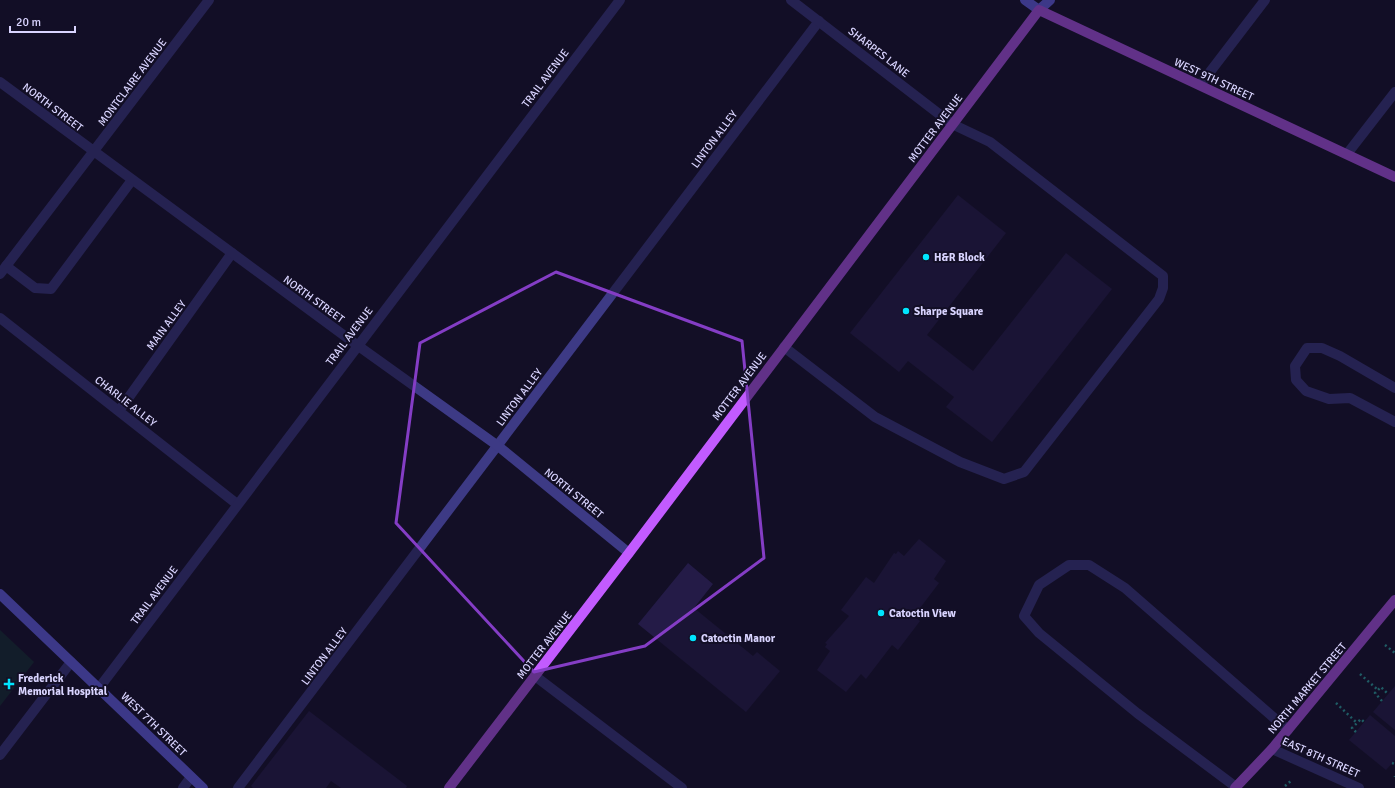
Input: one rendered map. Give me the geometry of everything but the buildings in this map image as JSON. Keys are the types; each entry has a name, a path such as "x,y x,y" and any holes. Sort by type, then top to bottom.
{"main road":[{"name":"WEST 9TH STREET","path":"1025,0 1039,10 1395,176"},
{"name":"MOTTER AVENUE","path":"448,788 629,553 1039,10 1050,0"},
{"name":"WEST 7TH STREET","path":"0,594 203,788"},
{"name":"NORTH MARKET STREET","path":"1236,787 1272,749 1395,600"}],"street":[{"name":"MONTCLAIRE AVENUE","path":"3,270 209,0"},
{"name":"TRAIL AVENUE","path":"99,688 357,345 620,0"},
{"name":"SHARPES LANE","path":"784,347 875,418 960,462 1004,480 1024,472 1159,299 1163,288 1163,276 990,142 952,124 791,0"},
{"path":"1200,85 1265,0"},
{"name":"LINTON ALLEY","path":"238,788 819,21"},
{"name":"NORTH STREET","path":"0,82 357,345 498,446 629,553"},
{"path":"1347,154 1395,92"},
{"path":"3,270 35,288 51,288 132,180"},
{"name":"MAIN ALLEY","path":"119,411 232,253"},
{"name":"CHARLIE ALLEY","path":"0,318 237,504"},
{"path":"1395,388 1340,356 1322,348 1307,348 1295,366 1296,380 1306,391 1329,399 1350,398 1395,422"},
{"path":"1236,787 1137,713 1039,633 1024,616 1039,585 1069,564 1089,565 1125,588 1288,730"},
{"path":"0,755 71,662"},
{"path":"535,676 682,788"},
{"name":"EAST 8TH STREET","path":"1272,749 1359,788"},
{"path":"183,788 191,777"}],"path":[{"path":"1385,645 1395,653"},
{"path":"1360,674 1378,690"},
{"path":"1382,701 1375,693 1381,687 1388,694"},
{"path":"1336,703 1357,723"},
{"path":"1356,732 1352,728 1361,719 1364,722"},
{"path":"1285,786 1292,780"}],"highlighted area":[{"path":"556,272 742,341 764,558 645,646 534,672 396,523 420,343"}],"green space":[{"name":"Frederick Memorial Hospital","path":"0,630 34,662 0,706"}],"place":[{"name":"H&R Block","path":"926,257"},
{"name":"Sharpe Square","path":"906,311"},
{"name":"Catoctin View","path":"881,613"},
{"name":"Catoctin Manor","path":"693,638"},
{"name":"Frederick Memorial Hospital","path":"9,684"}]}
